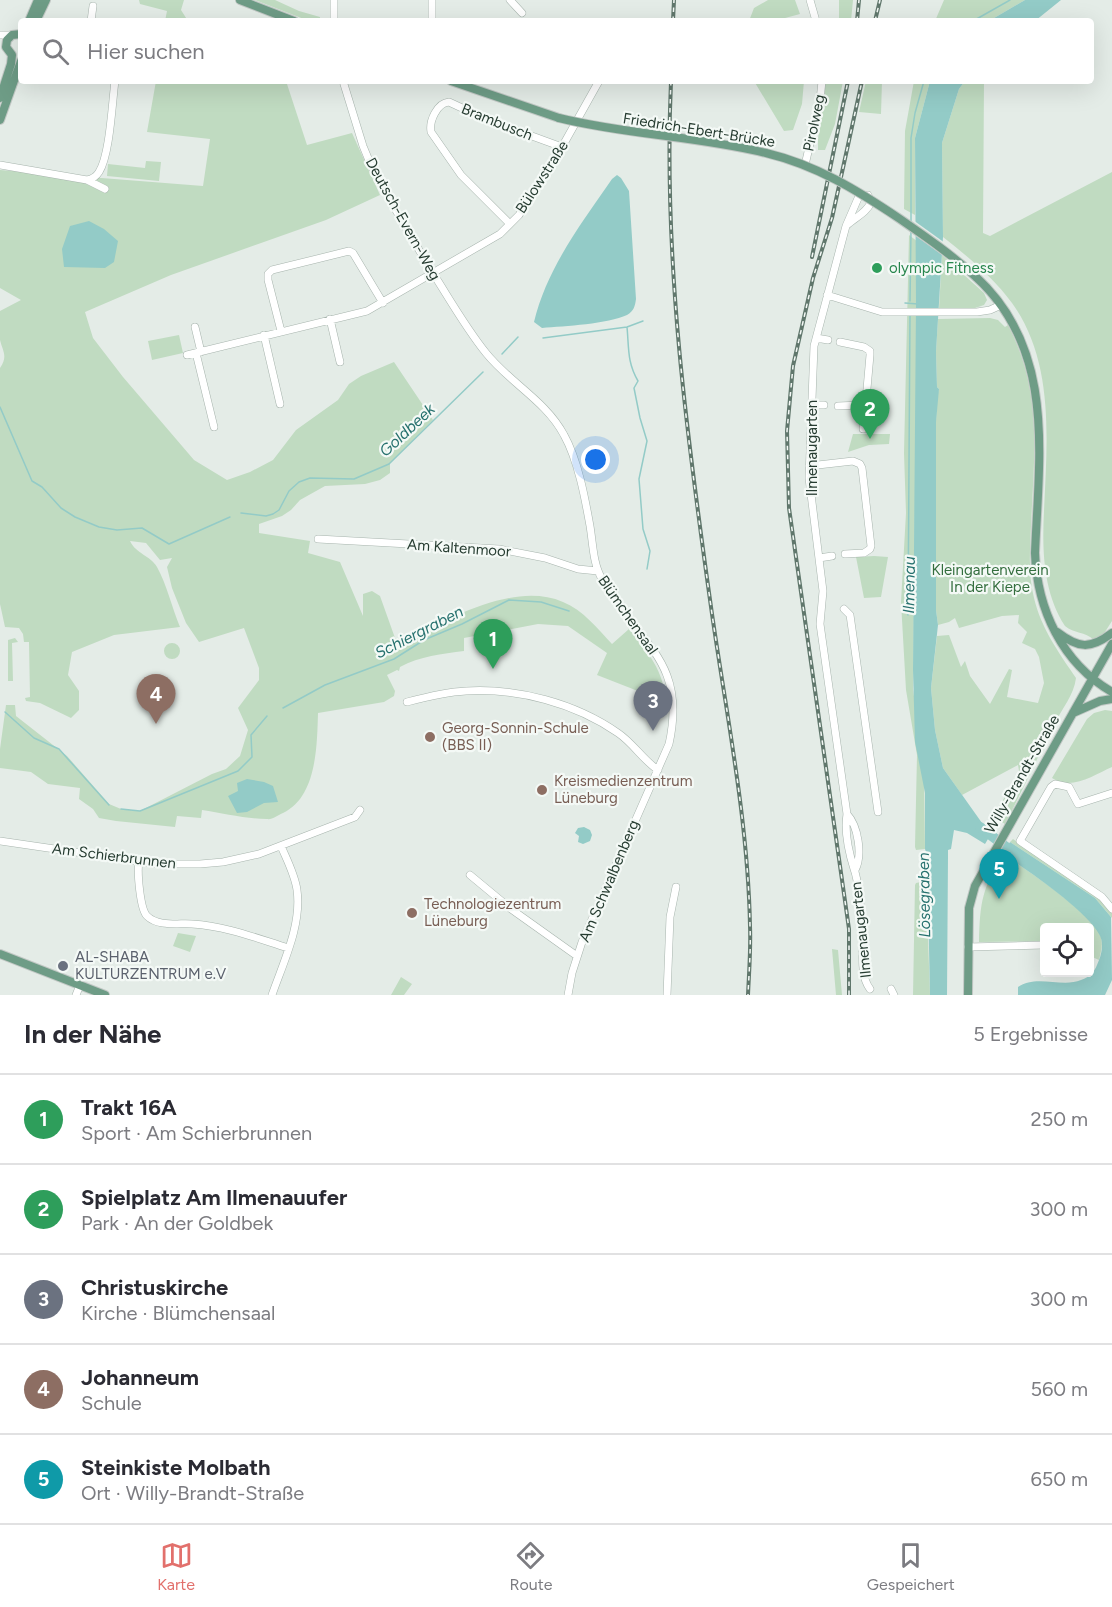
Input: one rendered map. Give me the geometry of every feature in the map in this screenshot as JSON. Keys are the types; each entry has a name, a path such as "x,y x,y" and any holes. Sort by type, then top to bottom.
{"main road":[{"path":"29,18 38,0"},
{"path":"37,18 46,0"},
{"path":"240,0 286,18"},
{"path":"18,34 3,44 18,58"},
{"path":"0,98 10,68 18,58"},
{"path":"0,120 18,58"},
{"name":"Friedrich-Ebert-Brücke","path":"460,84 559,118 613,130 748,149 805,165 864,194 932,241 976,277 1009,317 1023,346 1036,389 1040,433 1035,570 1042,601 1054,630 1072,658 1092,679 1112,692"},
{"path":"1054,630 1078,645 1090,645 1112,633"},
{"name":"Willy-Brandt-Straße","path":"968,995 969,908 972,896 990,857 1112,644"},
{"path":"1072,713 1100,701 1112,699"},
{"path":"0,954 105,995"}],"street":[{"path":"334,0 334,18"},
{"path":"432,0 432,18"},
{"path":"510,0 522,14"},
{"path":"810,0 815,18"},
{"path":"91,18 93,6"},
{"path":"0,35 18,34"},
{"path":"87,180 99,172 105,155 115,84"},
{"name":"Deutsch-Evern-Weg","path":"345,84 370,163 461,318"},
{"name":"Bülowstraße","path":"187,355 367,311 500,234 519,215 562,147 597,84"},
{"name":"Pirolweg","path":"805,165 822,84"},
{"name":"Brambusch","path":"510,224 461,175 431,132 430,126 439,105 449,102 488,120 562,147"},
{"path":"0,165 87,180 105,189"},
{"name":"Ilmenaugarten","path":"846,226 869,207 871,202 868,195 859,196 846,226 816,338 812,364 809,466 810,492 823,591 820,624 847,814 853,821 860,858 855,870 863,933 864,980 870,989"},
{"path":"281,331 268,280 268,274 272,270 349,252 353,253 383,303"},
{"path":"827,295 884,312 977,312 1001,305"},
{"name":"Blümchensaal","path":"461,318 487,354 545,409 566,437 586,506 598,571 610,594 657,654 672,694 673,724 669,744 658,770"},
{"path":"330,319 340,362"},
{"path":"195,327 214,427"},
{"path":"264,335 280,404"},
{"path":"816,338 828,340"},
{"path":"840,342 864,347 870,351 863,429"},
{"path":"838,406 864,404"},
{"path":"811,405 824,405"},
{"path":"809,466 853,461 860,464 862,468 871,546 864,554 845,554"},
{"name":"Am Kaltenmoor","path":"318,539 499,549 545,558 578,570 598,571"},
{"path":"819,558 832,556"},
{"path":"844,609 850,615 878,812"},
{"path":"407,702 466,691 500,692 549,701 575,710 612,729 658,770"},
{"name":"Am Schwalbenberg","path":"568,995 577,956 594,912 658,770"},
{"path":"1112,793 1078,804 1069,787 1055,784 1051,787 1020,841 1102,897 1112,909"},
{"name":"Am Schierbrunnen","path":"0,842 139,861 182,865 215,863 250,856 281,846 355,817 360,810"},
{"path":"272,995 295,928 298,899 296,884 281,846"},
{"path":"139,861 144,911 151,919 168,924 205,925 228,929 288,948"},
{"path":"470,875 577,956"},
{"path":"667,995 670,917 676,887"},
{"path":"968,947 1040,945"},
{"path":"76,995 80,985"}],"green space":[{"path":"139,0 184,0 181,10 186,18 166,18 167,11 140,4"},
{"path":"255,0 275,0 299,11 320,17 301,18"},
{"path":"768,0 795,0 800,14 785,18 750,18 754,8"},
{"path":"839,0 853,0 851,18 839,18"},
{"path":"944,0 1025,0 994,18 936,18"},
{"path":"155,84 287,84 307,145 352,133 380,195 326,220 171,275 85,312 93,338 123,377 194,460 227,480 250,472 273,460 296,430 338,400 349,384 361,376 394,362 433,420 390,463 390,473 380,480 365,484 325,486 300,500 282,516 259,524 259,533 310,541 308,553 340,562 363,616 363,594 372,591 380,596 395,638 406,638 483,605 524,596 544,597 570,605 590,620 612,644 629,629 649,654 658,671 666,702 597,675 607,653 568,626 538,624 464,638 464,651 415,660 400,667 399,671 387,675 395,691 394,696 384,702 318,713 317,740 309,783 303,795 294,805 271,819 202,810 201,818 177,816 175,827 99,818 93,809 79,799 80,788 48,784 31,772 0,768 0,749 6,705 15,705 16,716 67,756 109,804 121,809 140,811 226,769 240,756 248,730 238,708 259,680 259,668 244,628 199,642 186,623 172,588 167,567 172,558 160,560 146,543 130,541 157,567 180,627 114,635 72,652 68,675 79,691 79,710 71,718 40,703 26,701 25,698 30,697 29,642 24,642 19,628 5,627 0,604 0,368 4,357 0,340 0,311 21,300 0,288 0,170 203,186 210,139 147,132"},
{"path":"756,84 804,84 802,104 793,130 784,131"},
{"path":"826,84 842,84 835,124 825,150 818,150"},
{"path":"865,84 882,84 881,114 859,112"},
{"path":"913,84 929,84 915,138 915,215 904,209 905,131"},
{"path":"963,84 984,84 983,233 990,236 1112,172 1112,621 1103,635 1094,640 1065,626 1048,585 1043,541 1047,431 1042,377 1036,351 1026,326 1005,293 979,267 943,237 942,143 959,89"},
{"path":"146,161 161,162 159,181 107,176 108,164 145,168"},
{"path":"909,235 918,242 913,689 924,768 925,849 916,850 917,755 906,690 901,602 906,513 904,453"},
{"path":"942,255 984,293 987,300 984,305 975,308 939,309"},
{"name":"Kleingartenverein In der Kiepe","path":"990,318 998,320 1005,327 1008,325 1027,375 1034,424 1030,553 1032,589 1046,630 1076,678 1070,696 1005,824 1000,821 995,829 986,824 992,820 1019,771 1018,765 962,795 943,768 935,730 931,688 937,636 949,635 961,667 965,661 970,676 990,704 1009,669 1012,670 1007,697 1038,703 1044,683 1039,657 1035,649 1022,643 1027,632 1018,623 1019,615 1002,616 959,628 955,618 938,625 936,610 936,422 939,389 937,387 936,352 938,319"},
{"path":"179,335 183,353 152,360 148,341"},
{"path":"853,434 890,434 889,444 869,445 848,452"},
{"path":"856,557 888,557 881,597 864,598"},
{"path":"15,638 18,642 12,643 13,681 8,681 8,640"},
{"path":"169,643 175,643 180,651 178,657 169,659 164,654 164,648"},
{"path":"1112,711 1112,767 1075,782 1059,782 1052,778 1087,719 1094,713"},
{"path":"1013,839 1100,898 1112,911 1112,918 1095,898 1010,842"},
{"path":"1003,854 1057,892 1092,923 1040,923 1040,941 979,942 980,916 986,887"},
{"path":"926,881 930,995 913,995 915,885"},
{"path":"1094,925 1101,937 1099,960 1094,958"},
{"path":"178,933 196,936 190,952 173,946"},
{"path":"832,949 838,950 842,995 836,995"},
{"path":"401,977 412,984 404,995 391,995"}],"water":[{"path":"1025,0 1061,0 1039,18 994,18"},
{"path":"929,84 963,84 959,89 942,143 943,237 936,352 937,387 939,389 936,422 936,610 938,625 931,688 935,730 943,768 982,823 994,829 985,844 967,833 954,830 951,849 948,850 947,995 930,995 925,793 915,742 913,670 915,138"},
{"path":"617,175 629,191 636,299 634,308 627,315 609,321 542,328 534,322 547,283 566,247"},
{"path":"89,221 104,229 118,241 114,262 105,268 64,267 62,249 70,226"},
{"path":"247,779 273,786 278,802 264,803 247,812 237,813 228,796 238,791 237,783"},
{"path":"584,827 590,830 592,835 590,841 583,844 578,842 579,836 575,833 578,828"},
{"path":"1010,842 1095,898 1111,917 1112,980 1105,995 1018,995 1018,987 1025,983 1041,981 1066,983 1094,977 1102,944 1094,923 1091,923 1055,891 1003,854"}],"pier":[{"path":"913,220 945,243 945,257 913,234"}],"waterway":[{"path":"978,18 1010,0"},
{"path":"911,223 911,138 923,84"},
{"path":"910,301 911,230"},
{"name":"Goldbeek","path":"905,303 918,304"},
{"path":"908,615 910,314"},
{"name":"Goldbeek","path":"543,338 627,327 643,321"},
{"name":"Schiergraben","path":"627,327 630,361 638,381 634,388 647,441 639,479 643,529 650,551 647,569"},
{"name":"Goldbeek","path":"502,354 518,337"},
{"name":"Goldbeek","path":"241,513 266,516 273,514 279,510 289,491 299,482 310,478 354,479 389,464 483,372"},
{"name":"Goldbeek","path":"0,407 32,481 42,487 61,508 75,517 99,527 117,530 142,528 169,544 230,517"},
{"name":"Schiergraben","path":"283,708 325,685 394,659 424,640 509,600 541,602 569,611"},
{"name":"Schiergraben","path":"5,712 34,738 59,749 109,805"},
{"name":"Schiergraben","path":"121,809 140,811 238,771 252,757 251,735 267,716"},
{"name":"Ilmenau","path":"980,827 1018,856"}],"railway":[{"path":"673,18 674,0"},
{"path":"857,18 859,0"},
{"path":"876,18 880,0"},
{"path":"671,84 669,148 671,215 679,348 694,481 741,809 750,935 748,995"},
{"path":"812,257 847,84"},
{"path":"849,995 849,929 789,508 787,431 793,366 813,278 832,218 861,84"}],"place":[{"name":"olympic Fitness","path":"877,268"},
{"name":"Spielplatz Am Ilmenauufer","path":"870,439"},
{"name":"Trakt 16A","path":"493,669"},
{"name":"Johanneum","path":"156,724"},
{"name":"Christuskirche","path":"653,731"},
{"name":"Georg-Sonnin-Schule (BBS II)","path":"430,737"},
{"name":"Kreismedienzentrum Lüneburg","path":"542,790"},
{"name":"Steinkiste Molbath","path":"999,899"},
{"name":"Technologiezentrum Lüneburg","path":"412,913"},
{"name":"AL-SHABA KULTURZENTRUM e.V","path":"63,966"}],"water label":[{"name":"Lösegraben","path":"924,895"}]}
